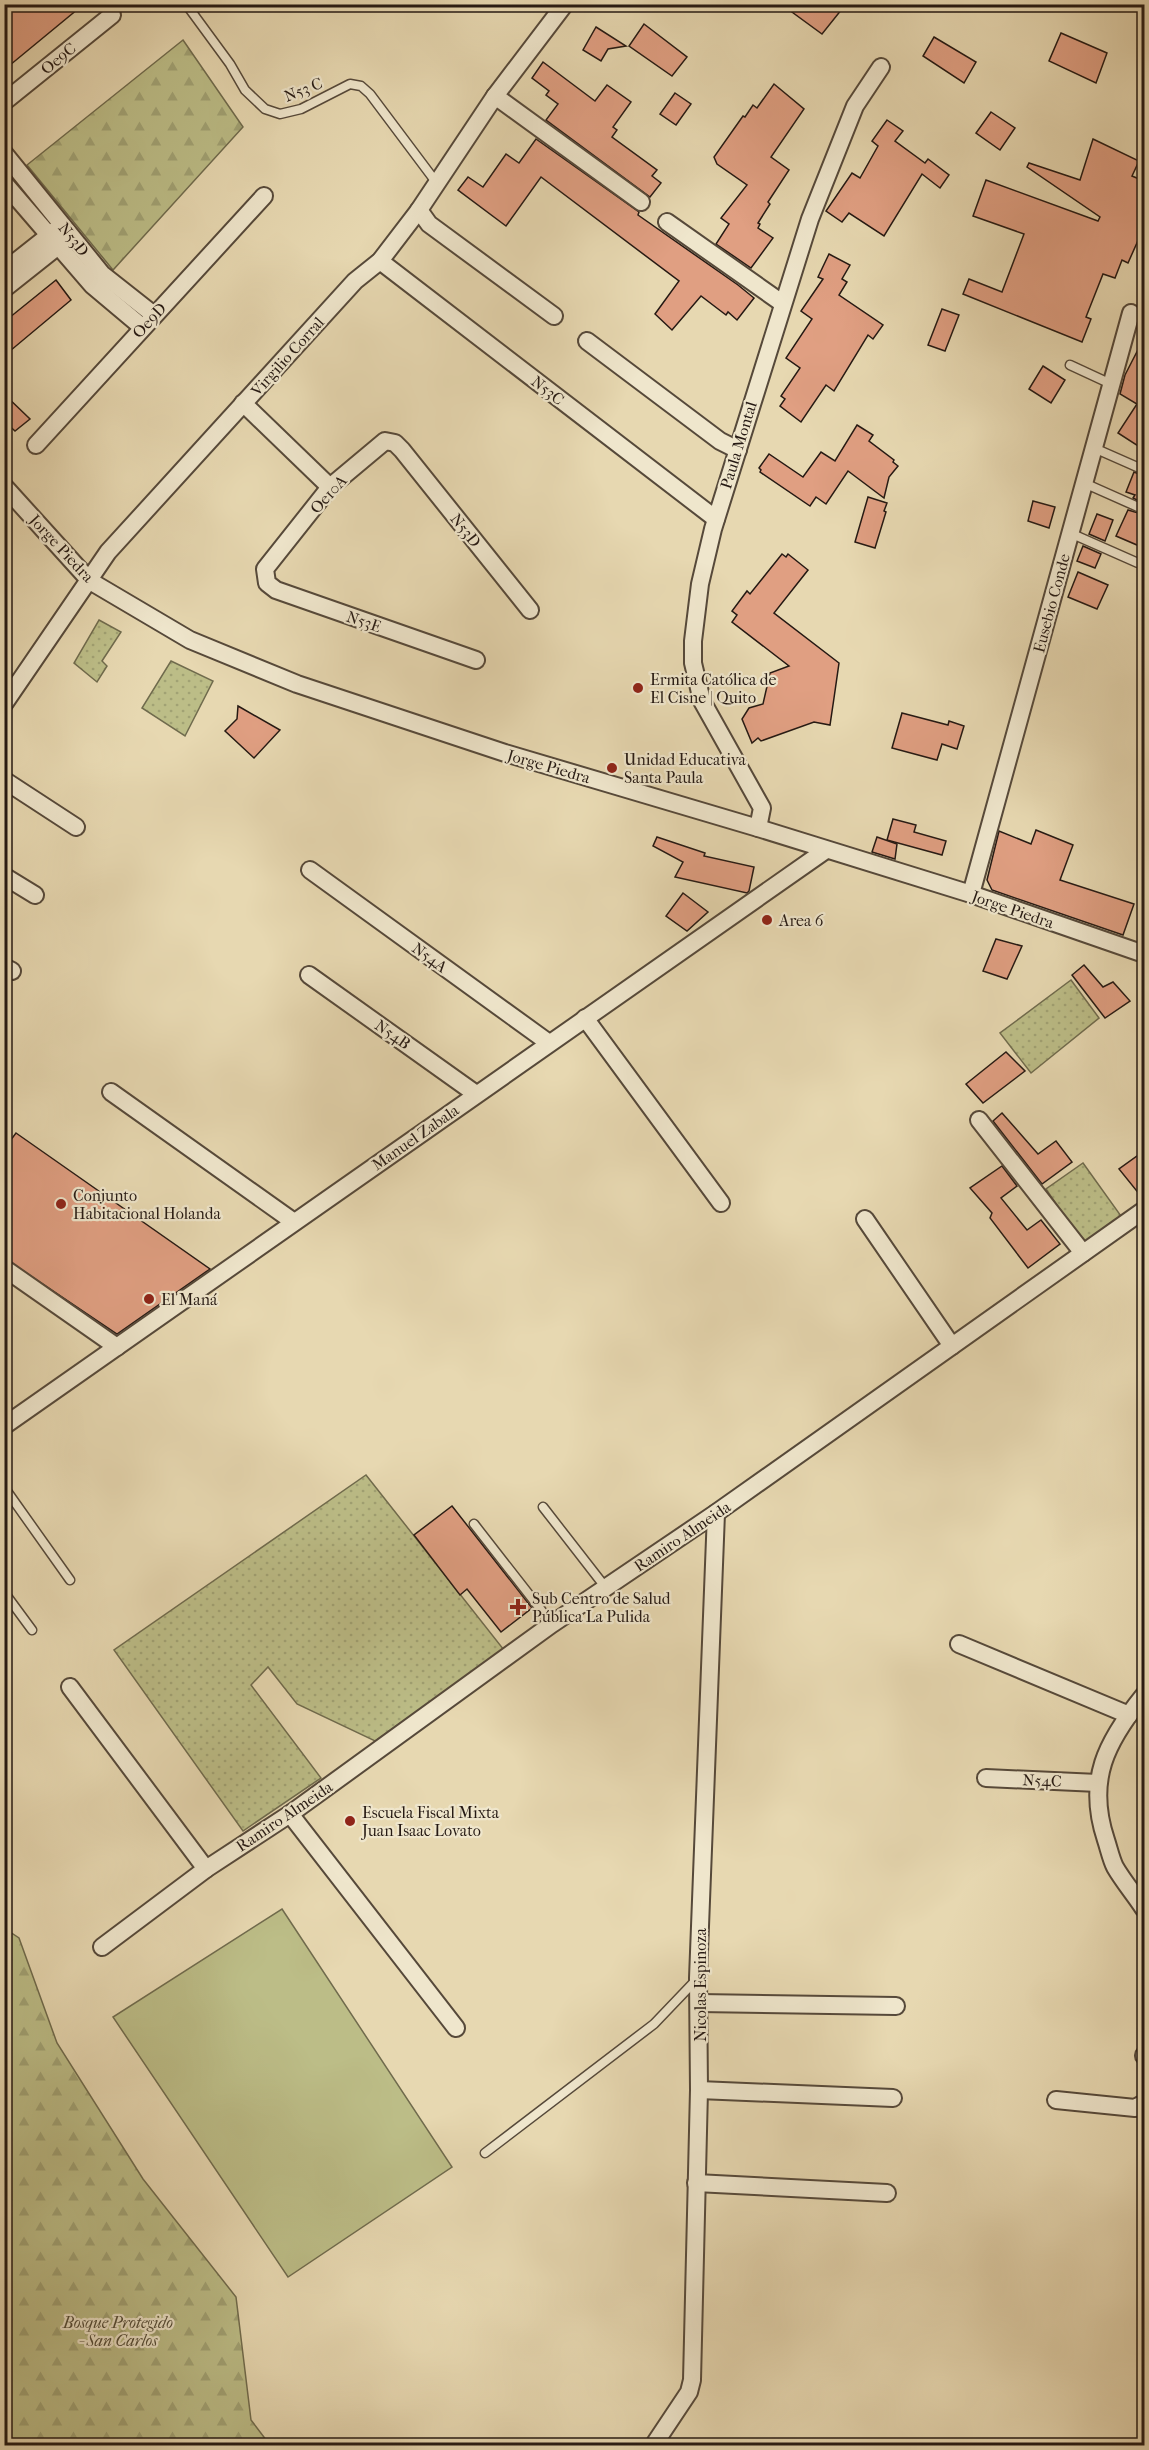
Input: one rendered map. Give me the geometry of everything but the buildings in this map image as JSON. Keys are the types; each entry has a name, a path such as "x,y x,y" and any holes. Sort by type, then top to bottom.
{"street":[{"name":"Virgilio Corral","path":"4,704 108,552 355,281 380,261 419,210 495,96 565,4"},
{"name":"Oe9C","path":"4,102 112,15"},
{"name":"Paula Montal","path":"758,828 762,808 702,701 693,663 693,641 700,584 716,519 810,219 845,125 862,93 881,68"},
{"path":"495,96 641,202"},
{"name":"N53D","path":"4,153 92,285 148,321"},
{"name":"N53D","path":"4,183 60,235"},
{"name":"Oe9D","path":"36,445 264,196"},
{"path":"419,210 429,224 554,316"},
{"path":"667,222 782,303"},
{"path":"4,271 60,235"},
{"path":"4,289 60,235"},
{"name":"N53C","path":"380,261 716,519"},
{"name":"Eusebio Conde","path":"971,894 1131,312"},
{"path":"587,341 720,441 738,450"},
{"path":"243,404 330,487"},
{"name":"Oe10A","path":"265,569 330,487 385,441 394,443 402,450"},
{"name":"N53D","path":"402,450 530,610"},
{"name":"Jorge Piedra","path":"4,486 90,580 190,640 297,684 505,753 971,894 1144,954"},
{"name":"N53E","path":"265,569 267,583 276,590 476,660"},
{"path":"4,780 76,827"},
{"name":"Manuel Zabala","path":"7,1419 117,1347 826,850"},
{"name":"N54A","path":"310,870 549,1043"},
{"path":"4,876 35,895"},
{"name":"N54B","path":"309,975 476,1094"},
{"path":"585,1018 721,1203"},
{"path":"111,1092 294,1222"},
{"path":"979,1120 1083,1253"},
{"name":"Ramiro Almeida","path":"102,1947 206,1869 290,1814 552,1624 716,1513 1144,1209"},
{"path":"865,1219 952,1346"},
{"path":"4,1268 117,1347"},
{"name":"Nicolas Espinoza","path":"653,2445 689,2392 692,2380 699,2090 698,1978 716,1513"},
{"path":"959,1644 1129,1714"},
{"path":"70,1687 206,1869"},
{"path":"1144,1695 1129,1714 1102,1764 1098,1783 1099,1817 1115,1866 1144,1909"},
{"name":"N54C","path":"986,1778 1098,1783"},
{"path":"290,1814 456,2028"},
{"path":"699,2003 896,2006"},
{"path":"699,2090 893,2098"},
{"path":"1056,2100 1135,2108 1144,2103"},
{"path":"696,2183 887,2193"}],"lane":[{"name":"N53 C","path":"186,4 230,64 245,90 265,109 280,114 301,109 350,84 361,86 370,94 436,182"},
{"path":"1070,365 1111,384"},
{"path":"1094,448 1144,470"},
{"path":"1084,483 1138,507"},
{"path":"1070,533 1138,563"},
{"path":"4,1487 70,1580"},
{"path":"543,1507 606,1588"},
{"path":"474,1524 552,1624"},
{"path":"4,1592 32,1630"},
{"path":"485,2153 654,2024 698,1978"}],"green space":[{"path":"183,40 243,127 113,270 27,165"},
{"path":"99,620 121,632 102,661 107,666 97,682 74,663"},
{"path":"171,661 213,681 185,736 142,708"},
{"path":"1071,980 1099,1018 1031,1073 1000,1033"},
{"path":"1083,1163 1121,1216 1083,1244 1046,1189"},
{"path":"366,1475 504,1650 375,1741 297,1704 268,1667 251,1685 321,1778 243,1831 114,1650"},
{"path":"282,1909 452,2167 288,2277 113,2017"},
{"name":"Bosque Protegido - San Carlos","path":"4,1928 19,1938 57,2043 143,2179 236,2297 251,2420 270,2445 5,2445"}],"place":[{"name":"Ermita Católica de El Cisne | Quito","path":"638,688"},
{"name":"Unidad Educativa Santa Paula","path":"612,768"},
{"name":"Area 6","path":"767,920"},
{"name":"Conjunto Habitacional Holanda","path":"61,1204"},
{"name":"El Maná","path":"149,1299"},
{"name":"Sub Centro de Salud Pública La Pulida","path":"518,1607"},
{"name":"Escuela Fiscal Mixta Juan Isaac Lovato","path":"350,1821"}]}
